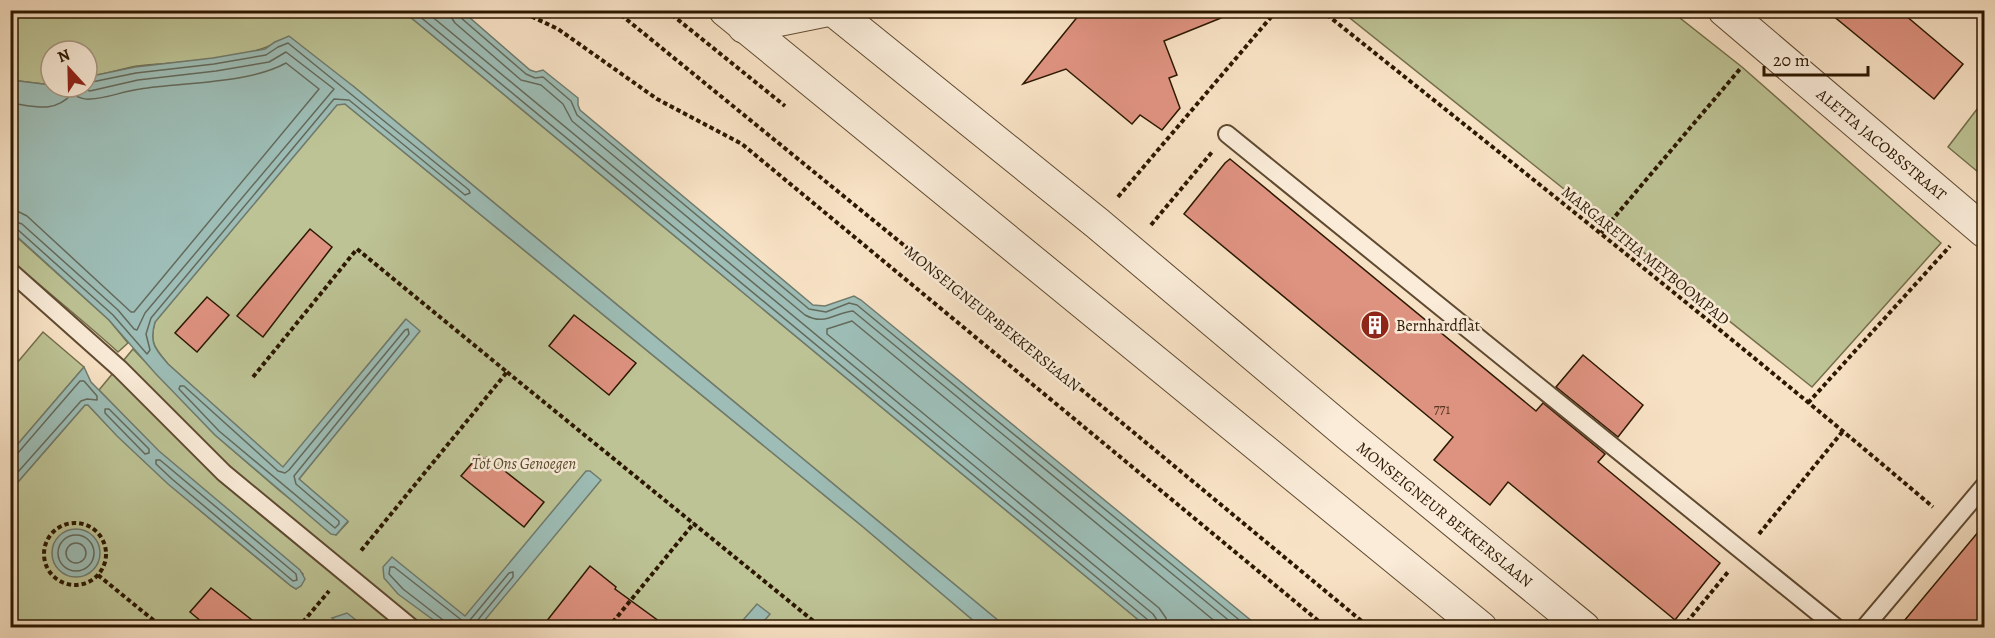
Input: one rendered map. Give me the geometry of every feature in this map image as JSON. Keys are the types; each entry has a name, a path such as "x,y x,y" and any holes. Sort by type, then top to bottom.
{"street":[{"path":"734,19 828,10"},
{"name":"MONSEIGNEUR BEKKERSLAAN","path":"833,10 1097,223 1350,436 1584,627"},
{"name":"ALETTA JACOBSSTRAAT","path":"1724,10 1978,226"},
{"path":"734,19 1482,627"}],"lane":[{"path":"1227,134 1837,627"},
{"path":"10,271 120,369 224,473 411,627"},
{"path":"1864,627 1984,486"}],"path":[{"path":"518,10 558,29 657,99 742,144 1327,627"},
{"name":"MONSEIGNEUR BEKKERSLAAN","path":"615,10 1370,627"},
{"path":"1097,223 1277,10"},
{"name":"MARGARETHA MEYBOOMPAD","path":"1321,10 1601,233 1953,524"},
{"path":"1601,233 1762,43"},
{"path":"1130,251 1227,134"},
{"path":"1808,404 1978,226"},
{"path":"254,377 357,249 822,627"},
{"path":"298,627 507,372"},
{"path":"1682,627 1843,431"},
{"path":"72,523 93,528 105,545 103,566 98,575 79,584 70,585 53,576 44,558 48,539 62,526 72,523"},
{"path":"608,627 694,523"},
{"path":"98,575 163,627"}],"green space":[{"path":"11,11 403,11 1147,627 1006,627 353,86 275,42 265,48 231,56 137,66 99,74 99,39 39,39 39,84 11,80"},
{"path":"1341,11 1671,11 1742,67 1941,243 1812,387"},
{"path":"1984,100 1984,177 1948,147"},
{"name":"Tot Ons Genoegen","path":"337,104 345,104 862,526 981,627 11,628 11,490 85,405 88,405 186,499 291,586 296,589 303,574 159,452 99,390 133,349 215,435 280,491 336,535 348,522 299,479 419,331 405,320 283,468 168,364 154,345 153,340 155,322"},
{"path":"10,231 109,320 128,343 118,352 11,260"},
{"path":"43,332 84,367 11,452 11,370"}],"water":[{"path":"403,11 462,11 530,70 536,72 543,70 578,98 580,110 813,305 825,306 854,296 861,300 1259,627 1147,627"},
{"path":"289,36 353,86 1006,627 981,627 862,526 345,104 337,105 155,322 153,335 154,345 168,364 283,467 406,319 420,331 299,479 348,521 336,535 331,534 215,435 155,373 109,320 11,231 11,80 39,84 39,99 99,99 99,74 135,67 265,49"},
{"path":"84,367 91,382 159,451 300,570 305,579 301,586 296,589 291,586 168,484 88,405 85,405 11,490 11,452"},
{"path":"586,471 590,471 601,480 479,627 443,627 398,594 384,578 383,567 392,557 465,616"},
{"path":"76,529 93,536 100,553 93,570 76,577 59,570 52,553 59,536"},
{"path":"757,604 770,614 759,627 737,627"},
{"path":"347,613 365,627 344,627 332,618"}],"building":[{"path":"1083,10 1153,10 1155,17 1220,13 1221,18 1164,41 1177,75 1169,78 1180,108 1162,130 1140,115 1132,124 1066,69 1023,84"},
{"path":"1826,10 1899,10 1963,64 1934,99"},
{"name":"Bernhardflat","path":"1230,159 1536,411 1543,403 1605,454 1598,462 1720,563 1675,620 1508,482 1490,505 1434,460 1453,437 1184,214"},
{"path":"310,229 332,247 263,337 237,316"},
{"path":"207,297 229,315 197,352 175,333"},
{"path":"574,315 636,363 609,395 549,346"},
{"path":"1583,355 1643,405 1618,437 1556,387"},
{"path":"479,455 485,460 487,457 544,502 524,527 461,476"},
{"path":"1984,525 1984,627 1899,627"},
{"path":"590,566 616,587 615,589 667,627 542,627"},
{"path":"211,588 261,627 208,627 190,612"}],"place":[{"name":"Bernhardflat","path":"1375,325"}]}
